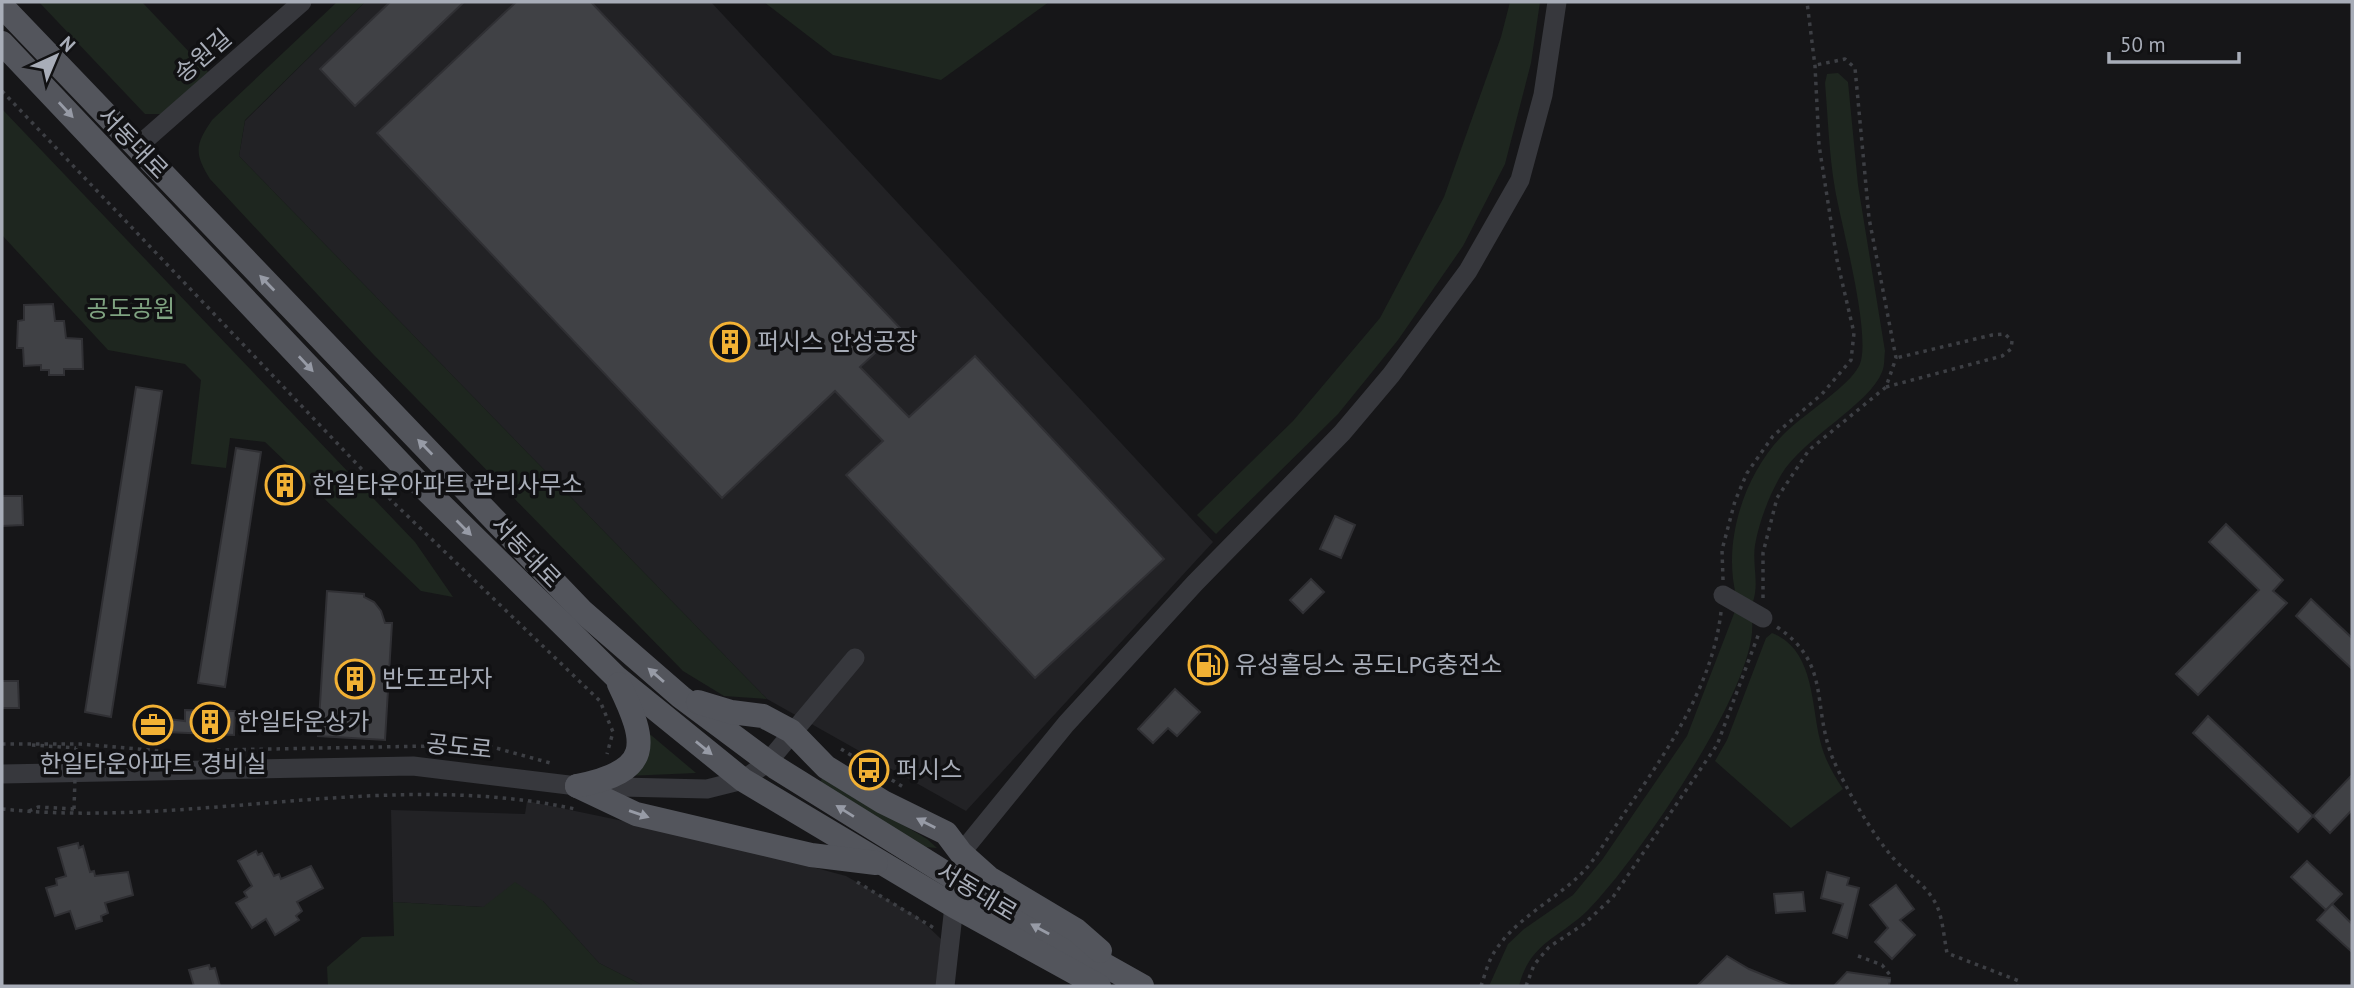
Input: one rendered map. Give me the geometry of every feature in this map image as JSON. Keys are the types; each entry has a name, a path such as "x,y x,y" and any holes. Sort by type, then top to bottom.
{"main road":[{"name":"서동대로","path":"2,6 582,611 681,697 768,762 987,899 1138,984"},
{"name":"서동대로","path":"2,43 418,482 616,677 743,780 954,906 1099,986"},
{"path":"572,787 606,780 629,768 640,745 638,722 616,677"},
{"path":"681,697 731,712 763,716 792,731 826,767 883,802 946,834 961,853 989,878 1076,930 1138,984"},
{"path":"572,787 636,814 811,855 885,864"}],"street":[{"name":"송원길","path":"137,147 302,2"},
{"path":"961,853 1066,724 1195,583 1342,433 1391,375 1468,271 1520,180 1543,95 1557,2"},
{"path":"1723,595 1763,618"},
{"name":"공도로","path":"2,774 413,766 572,787 707,789 743,780 768,762 855,658"},
{"path":"945,986 954,906"}],"path":[{"path":"1481,986 1494,953 1521,921 1555,897 1583,872 1676,734 1700,685 1719,634 1723,595 1722,550 1735,501 1748,473 1773,436 1822,394 1851,360 1854,333 1837,260 1819,145 1815,66 1807,2"},
{"path":"1815,66 1845,58 1855,68 1869,218 1896,358 1886,387"},
{"path":"2,91 393,502 600,701 613,732 609,752 603,759"},
{"path":"1526,986 1534,965 1549,947 1584,924 1614,897 1717,745 1754,651 1763,618 1763,553 1777,498 1809,450 1886,387 2002,356 2011,349 2012,341 2005,334 1992,335 1896,358"},
{"path":"1763,618 1792,637 1815,666 1820,706 1833,758 1882,841 1895,859 1924,884 1938,908 1947,953 2019,982 2018,986"},
{"path":"2,744 80,744 168,752"},
{"path":"27,812 38,807 74,809 76,748 38,747 30,744"},
{"path":"204,750 485,746 572,787"},
{"path":"841,749 846,752"},
{"path":"2,809 27,812 162,811 412,794 497,798 572,787"},
{"path":"846,876 949,937"},
{"path":"1858,956 1882,965 1890,975 1888,986"}],"shaded area":[{"path":"365,2 711,2 1213,542 966,811 767,699 239,156 245,121"},
{"path":"527,801 700,837 846,876 918,917 941,939 936,986 644,986 599,963 543,901 483,907 393,902 391,810 525,814"}],"green space":[{"path":"39,2 142,2 208,72 163,114 145,114"},
{"path":"337,2 365,2 245,120 239,156 767,699 724,696 683,671 372,353 210,179 201,162 199,149 202,136 212,120"},
{"path":"764,2 1049,2 941,80 833,55"},
{"path":"1510,2 1540,2 1531,63 1505,164 1463,246 1398,340 1338,414 1216,534 1197,515 1293,421 1380,318 1444,197 1501,37"},
{"path":"1838,73 1848,82 1858,185 1885,351 1884,367 1875,384 1864,396 1804,448 1781,475 1765,509 1757,536 1752,604 1736,595 1732,573 1735,528 1749,485 1760,464 1788,430 1854,374 1862,352 1859,307 1835,189 1830,149 1825,83 1827,74"},
{"name":"공도공원","path":"2,109 415,542 453,597 421,591 265,442 230,438 226,468 191,464 201,380 185,364 108,350 2,235"},
{"path":"1735,611 1752,621 1749,650 1736,687 1690,772 1662,815 1609,887 1588,910 1538,950 1524,971 1519,986 1489,986 1508,944 1524,929 1573,895 1602,860 1687,736"},
{"path":"1772,633 1796,651 1803,664 1822,747 1829,766 1843,789 1791,828 1715,761 1727,740 1766,638"},
{"path":"639,725 696,773 626,776"},
{"path":"823,777 927,839 937,848 926,847 818,785"},
{"path":"515,882 543,901 599,963 644,986 328,986 327,967 362,937 394,936 393,902 483,907"}],"building":[{"path":"390,2 464,2 355,106 320,69"},
{"name":"퍼시스 안성공장","path":"516,2 591,2 901,329 860,367 909,417 975,356 1164,559 1035,678 846,475 883,441 835,391 722,498 377,133"},
{"path":"53,304 55,321 64,321 66,338 82,339 83,369 64,369 64,375 49,375 49,370 41,370 41,365 24,366 23,348 17,348 18,321 24,320 24,305"},
{"path":"136,387 162,391 111,717 85,712"},
{"path":"236,448 261,452 225,687 198,683"},
{"name":"한일타운아파트 관리사무소","path":"280,466 304,490 290,503 266,480"},
{"path":"2,496 22,496 23,525 2,526"},
{"path":"1335,516 1355,525 1341,558 1320,549"},
{"path":"2226,524 2283,580 2273,591 2287,603 2198,695 2176,674 2259,590 2209,542"},
{"path":"1311,579 1324,592 1303,613 1290,600"},
{"name":"반도프라자","path":"327,591 364,594 364,597 374,602 381,611 385,623 392,623 385,740 318,736"},
{"path":"2311,599 2352,638 2352,669 2296,616"},
{"path":"2,681 18,681 19,708 2,708"},
{"path":"1175,689 1200,712 1177,736 1168,728 1153,743 1138,729"},
{"name":"한일타운상가","path":"185,710 235,711 234,735 142,731 143,716 185,721"},
{"path":"2208,716 2313,816 2298,832 2193,733"},
{"path":"2352,775 2352,810 2330,833 2313,816"},
{"path":"78,843 79,848 83,846 90,872 94,871 95,876 128,872 133,895 105,903 108,913 101,916 102,921 76,929 70,911 55,916 46,888 57,885 56,879 66,876 58,848"},
{"path":"256,851 258,855 262,853 274,876 279,874 281,879 311,866 323,888 297,902 302,911 296,916 299,920 275,935 266,919 252,928 236,903 247,897 244,892 252,886 238,861"},
{"path":"2307,861 2342,894 2326,910 2291,877"},
{"path":"1827,872 1849,878 1847,885 1859,888 1847,938 1833,933 1843,904 1821,898"},
{"path":"1896,885 1914,909 1900,920 1915,935 1892,959 1875,942 1888,928 1870,905"},
{"path":"1803,892 1805,911 1776,913 1774,894"},
{"path":"2332,904 2352,924 2352,952 2317,920"},
{"path":"1727,956 1749,969 1791,986 1697,986"},
{"path":"209,965 210,969 215,968 220,986 194,986 189,970"},
{"path":"1847,972 1890,978 1889,986 1834,986"}],"place":[{"name":"퍼시스 안성공장","path":"730,342"},
{"name":"한일타운아파트 관리사무소","path":"285,485"},
{"name":"유성홀딩스 공도LPG충전소","path":"1208,665"},
{"name":"반도프라자","path":"355,679"},
{"name":"한일타운상가","path":"210,722"},
{"name":"한일타운아파트 경비실","path":"153,725"},
{"name":"퍼시스","path":"869,770"}]}
